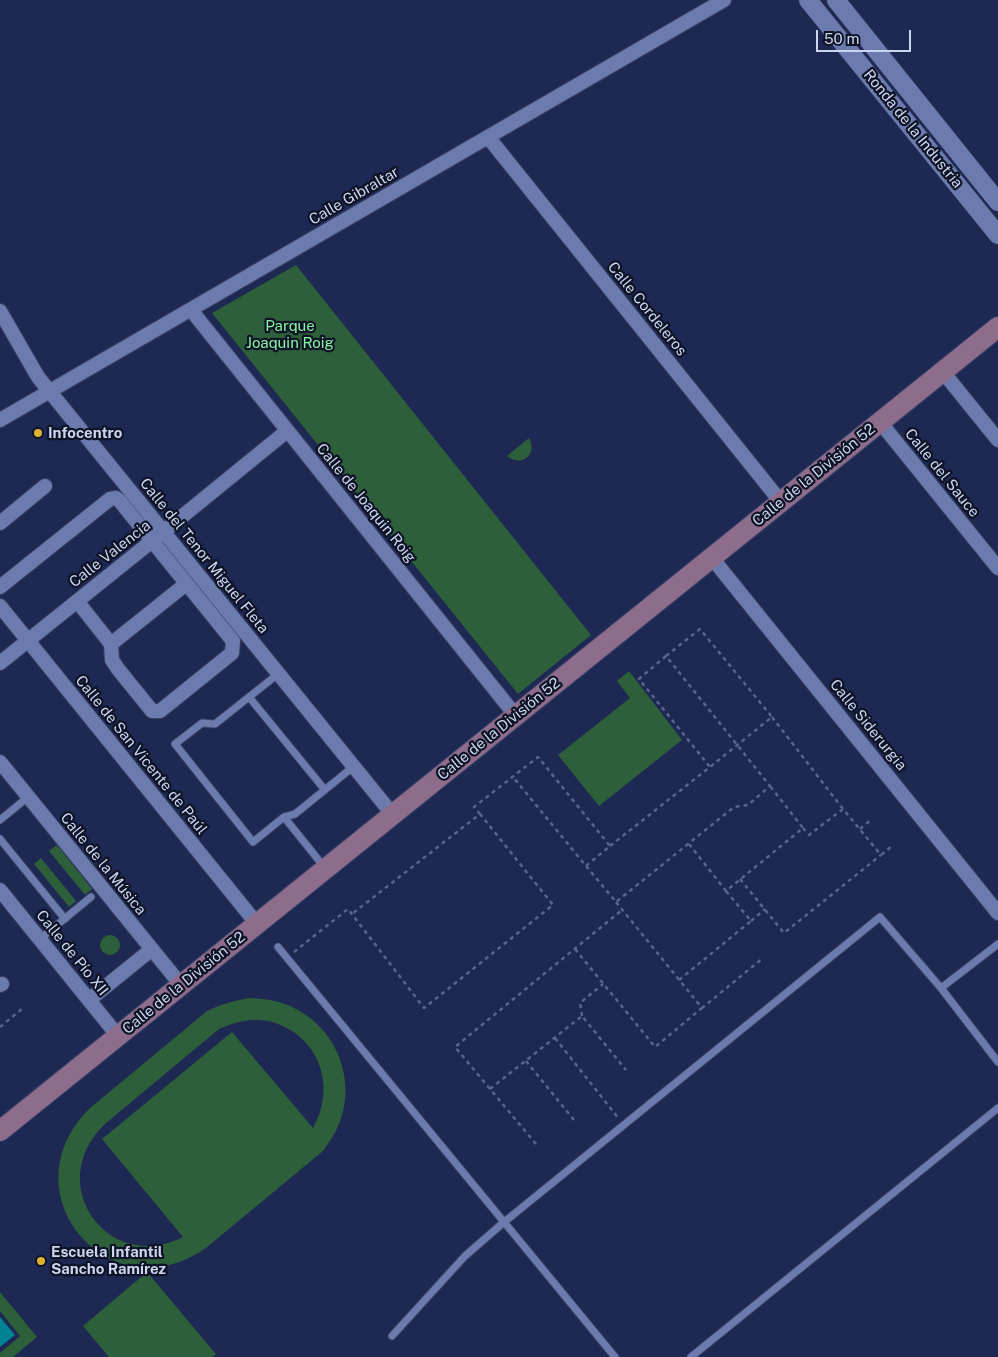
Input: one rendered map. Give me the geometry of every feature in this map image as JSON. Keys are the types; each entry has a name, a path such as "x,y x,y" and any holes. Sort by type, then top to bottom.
{"main road":[{"name":"Calle de la División 52","path":"0,1131 998,328"}],"street":[{"name":"Calle Gibraltar","path":"0,420 724,0"},
{"name":"Ronda de la Industria","path":"808,0 998,235"},
{"name":"Ronda de la Industria","path":"836,0 998,202"},
{"name":"Calle Cordeleros","path":"488,137 781,502"},
{"name":"Calle de Joaquin Roig","path":"190,310 516,716"},
{"name":"Calle del Tenor Miguel Fleta","path":"2,320 38,377 393,815"},
{"path":"943,372 998,440"},
{"name":"Calle del Sauce","path":"880,422 998,568"},
{"name":"Calle Valencia","path":"0,663 287,431"},
{"path":"0,523 45,486"},
{"path":"0,587 113,498 119,500 233,641 232,653 160,711 152,711 118,670 112,660 111,644 76,601"},
{"name":"Calle Siderurgia","path":"712,558 998,912"},
{"path":"111,644 186,584"},
{"name":"Calle de San Vicente de Paúl","path":"0,606 257,924"},
{"name":"Calle de la Música","path":"0,762 181,986"},
{"name":"Calle de Pío XII","path":"0,890 118,1036"},
{"path":"0,913 11,904"},
{"path":"89,1000 152,949"}],"lane":[{"path":"278,674 215,724 202,723 176,744 253,842 284,817 295,814 354,767"},
{"path":"249,697 325,790"},
{"path":"0,820 28,797"},
{"path":"284,817 326,869"},
{"path":"0,839 65,919"},
{"path":"40,939 91,897"},
{"path":"392,1336 465,1256 880,917 940,988 998,1062"},
{"path":"940,988 998,944"},
{"path":"278,947 615,1357"},
{"path":"691,1357 998,1108"}],"path":[{"path":"710,767 639,679 700,629 881,855"},
{"path":"666,656 809,835 843,809"},
{"path":"586,866 772,717"},
{"path":"287,957 348,909 424,1008 553,905 474,807 538,757 610,846"},
{"path":"513,777 702,1008"},
{"path":"616,902 734,807 748,805 770,786"},
{"path":"352,914 480,814"},
{"path":"860,829 872,820"},
{"path":"726,890 803,828"},
{"path":"688,844 751,921"},
{"path":"740,879 784,933 892,846"},
{"path":"679,980 765,909"},
{"path":"536,1144 455,1047 622,910"},
{"path":"575,949 655,1047 764,958"},
{"path":"604,984 580,1003 582,1016 626,1070"},
{"path":"0,1027 23,1008"},
{"path":"490,1089 582,1016"},
{"path":"555,1038 624,1125"},
{"path":"526,1061 574,1120"}],"green space":[{"name":"Parque Joaquin Roig","path":"296,265 591,635 518,694 212,313"},
{"path":"529,438 531,449 527,458 518,460 507,456"},
{"path":"629,671 682,740 599,806 558,755 630,698 617,681"},
{"path":"57,845 92,889 85,895 49,851"},
{"path":"41,858 76,901 69,907 34,864"},
{"path":"110,935 117,938 120,945 117,952 110,955 103,952 100,945 103,938"},
{"path":"251,998 280,1002 291,1006 310,1018 323,1030 332,1043 340,1058 346,1091 344,1108 336,1131 323,1151 206,1248 169,1265 135,1266 104,1255 79,1235 64,1207 58,1174 67,1141 90,1108 207,1011 218,1006","holes":["255,1020 272,1022 291,1030 304,1040 320,1066 323,1097 320,1113 313,1128 232,1032 102,1139 183,1237 155,1245 130,1244 109,1234 92,1217 82,1196 80,1172 87,1147 105,1124 219,1029 231,1024"]},
{"path":"147,1272 216,1354 212,1357 109,1357 83,1326"},
{"path":"0,1292 37,1337 13,1357 0,1357 0,1353 20,1336 0,1311"}],"shaded area":[{"path":"0,1317 15,1335 0,1347"}],"place":[{"name":"Infocentro","path":"38,433"},
{"name":"Escuela Infantil Sancho Ramírez","path":"41,1261"}]}
